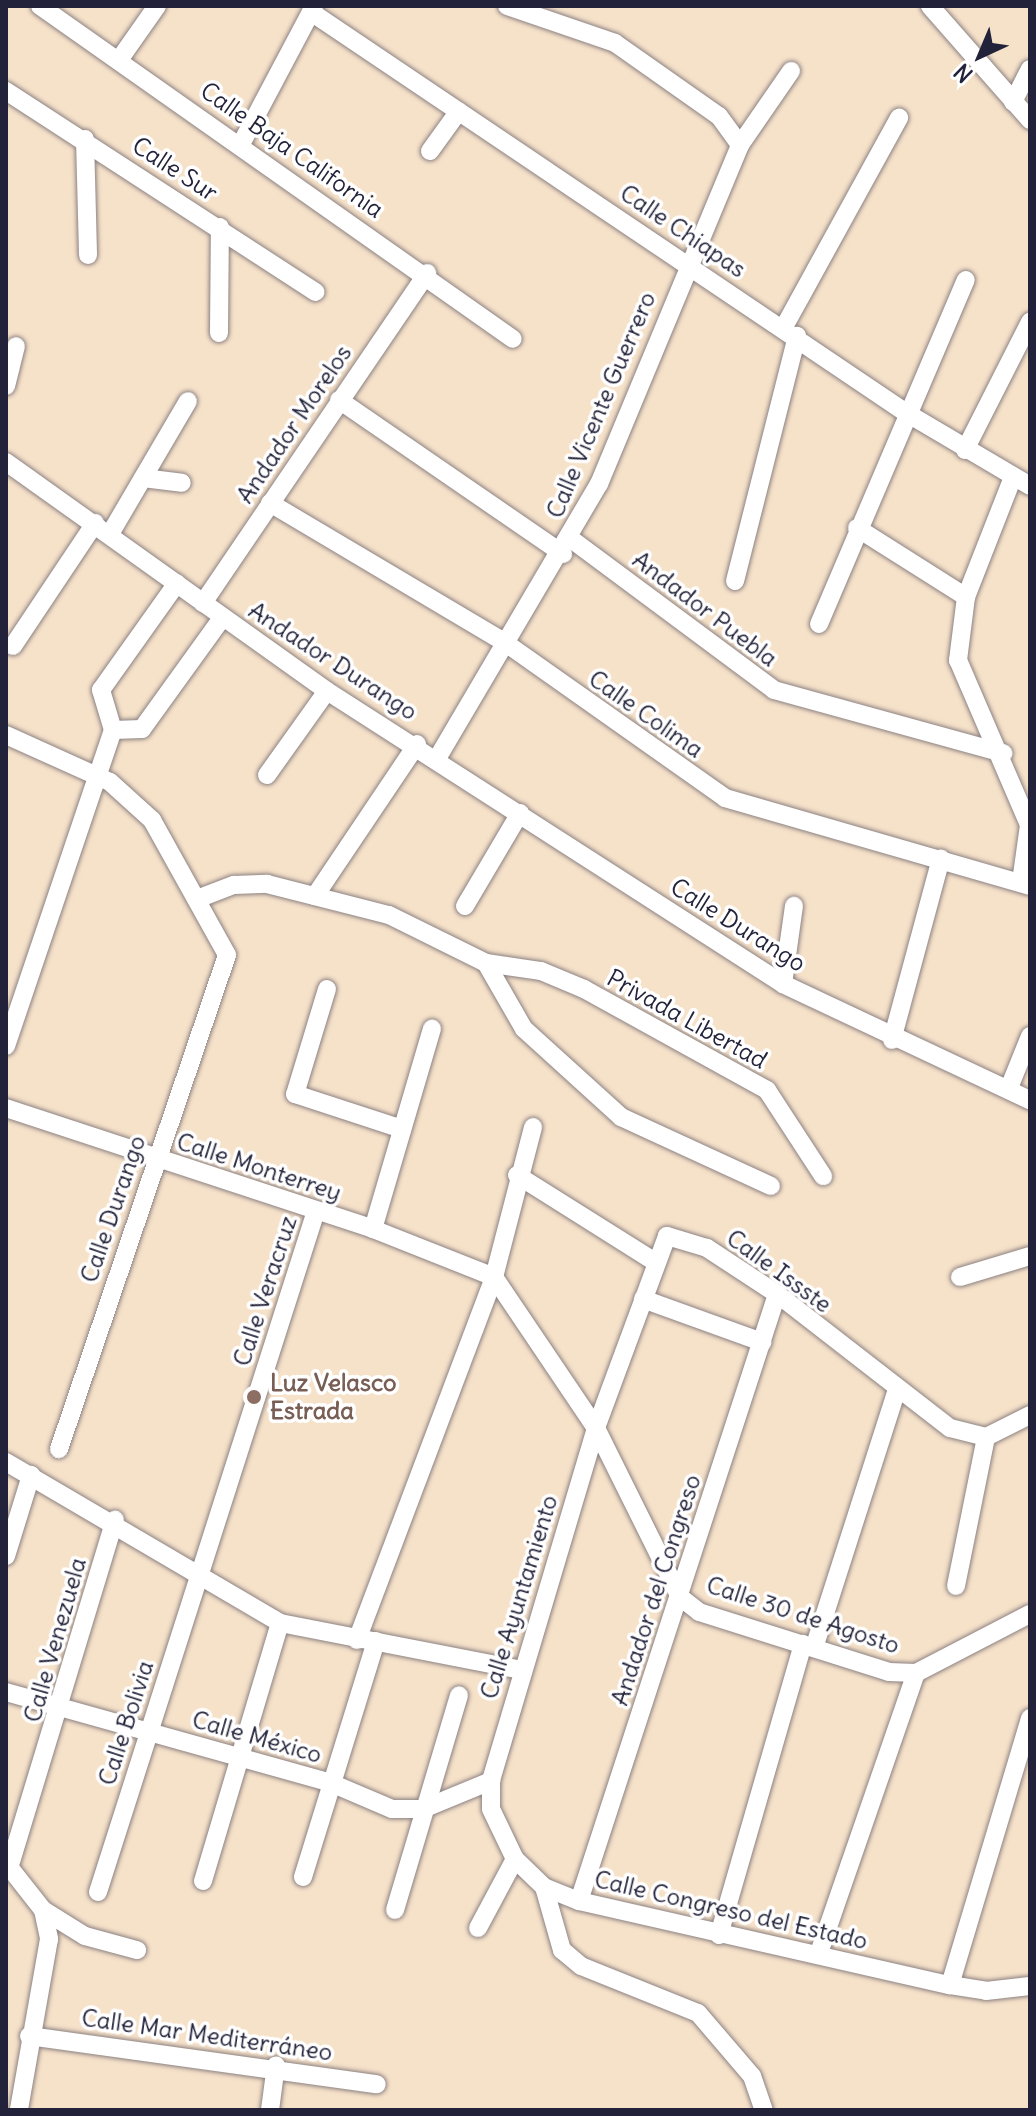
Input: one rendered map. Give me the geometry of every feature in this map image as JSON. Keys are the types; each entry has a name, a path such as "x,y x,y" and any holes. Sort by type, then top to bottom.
{"street":[{"name":"Calle Baja California","path":"40,6 427,273 513,339"},
{"path":"119,60 157,6"},
{"path":"507,6 615,43 719,116 740,145"},
{"path":"930,6 1030,120"},
{"path":"241,144 313,9"},
{"name":"Calle Chiapas","path":"313,9 905,412 1022,481"},
{"path":"1013,102 1030,69"},
{"name":"Calle Vicente Guerrero","path":"438,757 567,546 686,262 740,145 791,71"},
{"name":"Calle Sur","path":"6,91 85,139 315,292"},
{"path":"430,151 459,111"},
{"path":"735,581 790,331 899,118"},
{"path":"85,139 88,255"},
{"path":"219,333 220,227"},
{"name":"Andador Morelos","path":"203,603 427,273"},
{"path":"819,624 905,412 966,280"},
{"path":"965,450 1029,328"},
{"path":"6,386 16,346"},
{"name":"Andador Puebla","path":"339,400 567,546 774,690 1003,753"},
{"path":"13,646 143,478 188,401"},
{"name":"Andador Durango","path":"9,471 103,528 222,618 327,691 438,757"},
{"path":"143,478 182,483"},
{"path":"1022,481 966,597 960,672 1003,753 1029,825 1025,884"},
{"name":"Calle Colima","path":"270,503 507,644 725,798 1025,884"},
{"path":"857,528 966,597"},
{"path":"6,1046 95,774 113,730 101,690 177,583"},
{"path":"113,730 142,729 222,618"},
{"path":"267,775 327,691"},
{"name":"Calle Durango","path":"6,735 95,774 152,820 227,955 155,1158 59,1449"},
{"path":"315,896 417,744"},
{"name":"Calle Durango","path":"438,757 783,984 892,1040 1009,1088 1030,1100"},
{"path":"465,906 520,813"},
{"path":"892,1040 941,859"},
{"name":"Privada Libertad","path":"197,899 234,885 267,884 389,915 486,963 541,971 584,989 767,1090 823,1176"},
{"path":"783,984 794,906"},
{"path":"486,963 524,1029 621,1117 771,1186"},
{"path":"327,989 295,1094 402,1129"},
{"path":"373,1229 432,1028"},
{"path":"1009,1088 1030,1036"},
{"name":"Calle Monterrey","path":"6,1108 373,1229 494,1277"},
{"path":"303,1877 331,1783 366,1640 494,1277 517,1175 533,1127"},
{"path":"517,1175 657,1263"},
{"name":"Calle Veracruz","path":"200,1569 316,1211"},
{"name":"Calle Issste","path":"596,1428 667,1236 682,1238 777,1294 896,1392 950,1428 986,1437"},
{"path":"960,1277 1030,1256"},
{"name":"Calle 30 de Agosto","path":"494,1277 596,1428 680,1597 699,1612 809,1646 916,1673 1030,1614"},
{"name":"Andador del Congreso","path":"579,1901 777,1294"},
{"path":"643,1299 762,1342"},
{"path":"719,1935 809,1646 896,1392"},
{"path":"956,1586 986,1437 1030,1415"},
{"name":"Calle Ayuntamiento","path":"491,1781 596,1428"},
{"path":"6,1462 200,1569 280,1623 522,1670"},
{"path":"6,1556 31,1475"},
{"name":"Calle Venezuela","path":"8,1864 62,1706 115,1520"},
{"name":"Calle Bolivia","path":"98,1892 200,1569"},
{"path":"203,1881 238,1755 280,1623"},
{"path":"819,1953 916,1673"},
{"name":"Calle México","path":"6,1692 331,1783 392,1809 423,1809 491,1781"},
{"path":"395,1910 459,1695"},
{"path":"950,1985 1030,1718"},
{"path":"1021,1748 1030,1769"},
{"name":"Calle Congreso del Estado","path":"491,1781 491,1809 515,1859 544,1887 579,1901 950,1985 986,1991 1030,1986"},
{"path":"478,1928 515,1859"},
{"path":"8,1864 43,1910 85,1936 137,1950"},
{"path":"544,1887 562,1950 581,1966 698,2013 752,2076 764,2110"},
{"path":"19,2110 29,2036 49,1939 43,1910"},
{"name":"Calle Mar Mediterráneo","path":"29,2036 276,2065 377,2084"},
{"path":"270,2110 276,2065"}],"place":[{"name":"Luz Velasco Estrada","path":"254,1397"}]}
